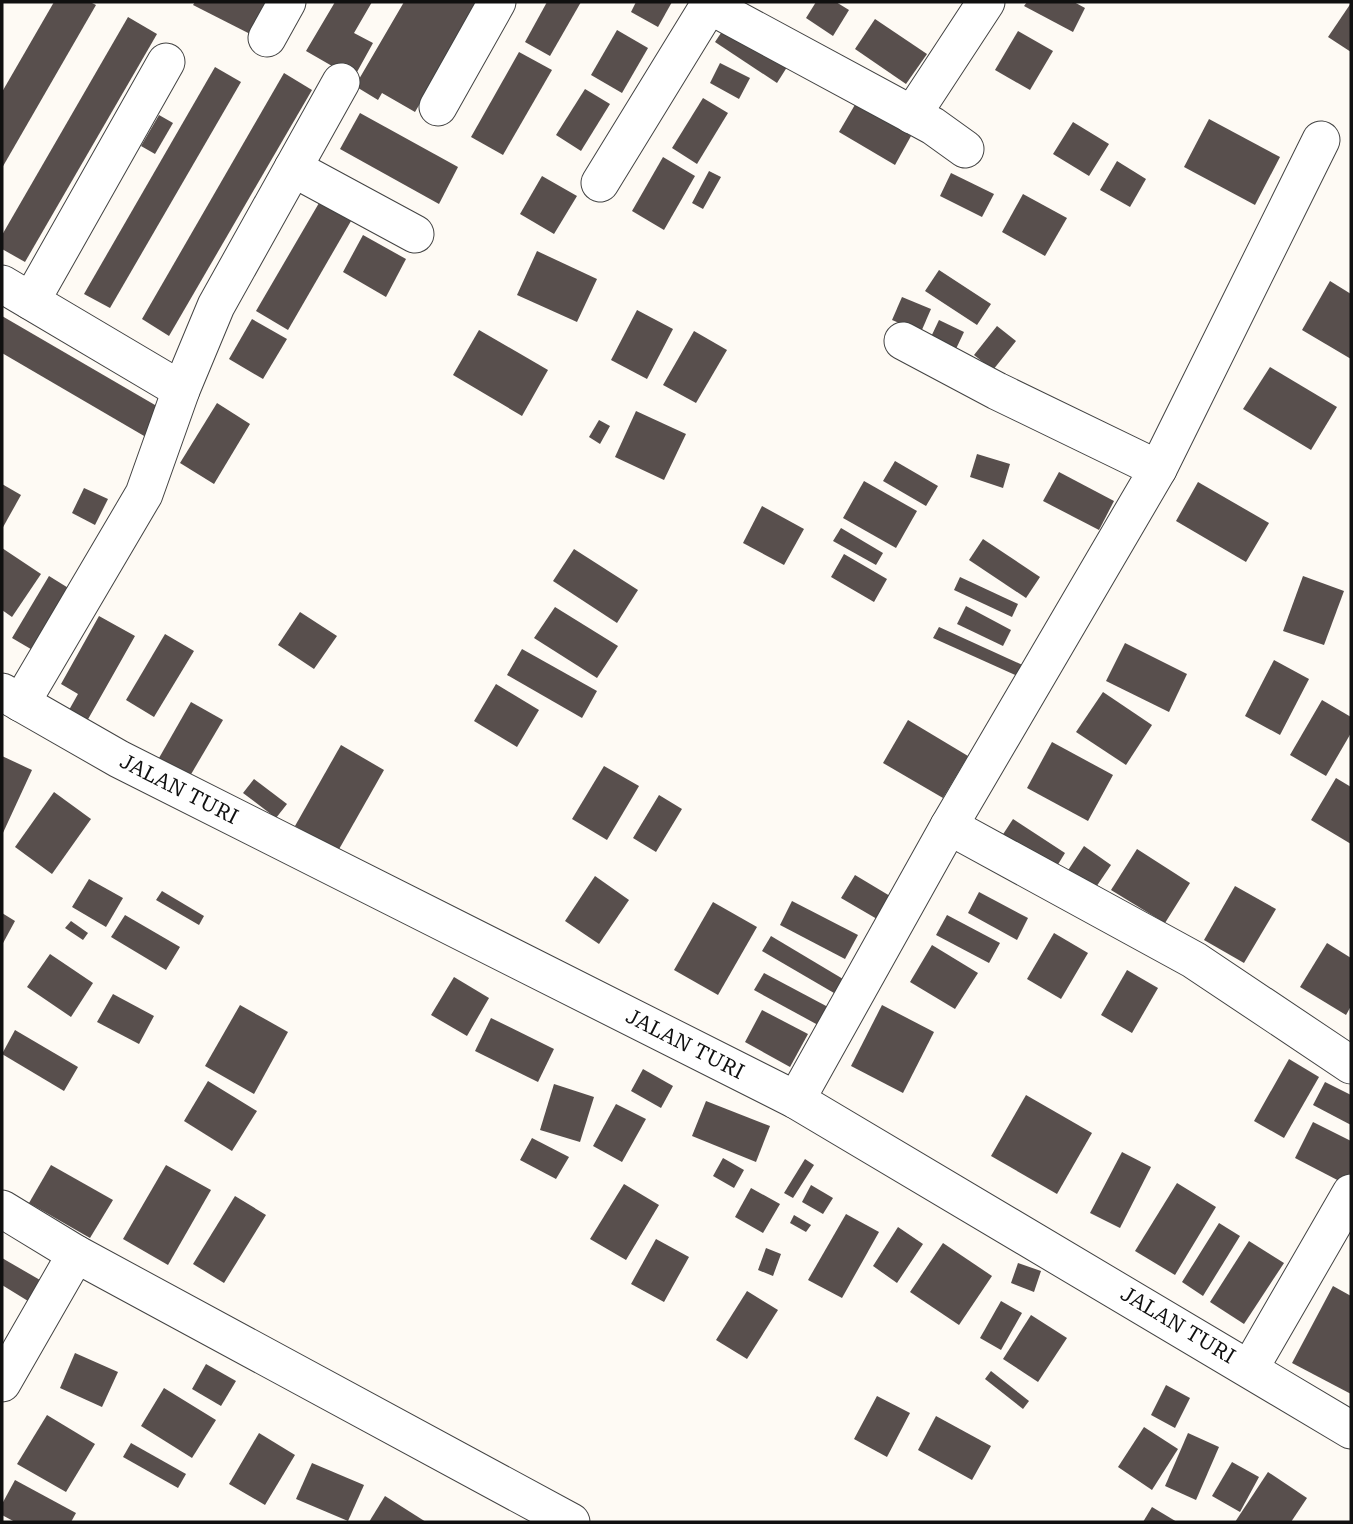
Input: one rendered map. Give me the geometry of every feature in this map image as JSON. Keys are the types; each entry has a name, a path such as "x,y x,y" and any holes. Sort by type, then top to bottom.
{"street":[{"path":"267,38 287,2"},
{"path":"438,107 497,2"},
{"path":"912,115 986,2"},
{"path":"600,183 710,4 912,115 965,149"},
{"path":"166,62 16,292 181,390"},
{"path":"11,697 144,494 181,390 216,306 341,82"},
{"path":"796,1100 949,826 1158,469 1321,140"},
{"path":"293,168 415,234"},
{"path":"903,341 997,391 1158,469"},
{"name":"JALAN TURI","path":"11,697 131,765 796,1100 1351,1430"},
{"path":"949,826 1194,960 1351,1065"},
{"path":"1250,1368 1351,1193"},
{"path":"2,1209 76,1254 571,1522"},
{"path":"2,1383 76,1254"}],"building":[{"path":"54,2 90,2 96,5 2,168 2,92"},
{"path":"195,2 274,2 256,37 193,5"},
{"path":"335,2 372,2 354,33 373,43 357,72 342,63 339,70 306,51"},
{"path":"404,2 479,2 415,112 382,93 378,100 355,86"},
{"path":"547,2 581,2 550,56 525,42"},
{"path":"636,2 672,2 658,27 631,12"},
{"path":"816,2 836,2 849,10 833,36 806,18"},
{"path":"1027,2 1074,2 1085,8 1073,32 1024,6"},
{"path":"1351,3 1351,52 1328,37"},
{"path":"128,17 157,34 25,262 2,249 2,235"},
{"path":"875,19 927,54 906,84 855,49"},
{"path":"727,24 789,64 777,83 715,42"},
{"path":"617,30 648,48 622,93 591,75"},
{"path":"1018,31 1053,51 1030,90 995,70"},
{"path":"519,52 552,70 503,155 471,137"},
{"path":"720,63 750,78 739,99 710,83"},
{"path":"215,67 241,82 110,308 84,294"},
{"path":"284,73 312,90 169,336 142,319"},
{"path":"585,89 610,104 581,151 556,135"},
{"path":"703,98 728,113 697,164 672,148"},
{"path":"856,103 911,136 895,165 839,132"},
{"path":"360,113 458,167 439,204 340,149"},
{"path":"159,115 173,123 155,154 141,146"},
{"path":"1209,119 1280,157 1255,205 1184,167"},
{"path":"1073,122 1109,144 1089,176 1053,154"},
{"path":"663,157 695,176 664,230 632,211"},
{"path":"1117,161 1146,179 1130,207 1100,190"},
{"path":"709,171 721,177 703,209 692,203"},
{"path":"951,173 994,194 982,217 940,196"},
{"path":"542,176 577,196 554,234 520,214"},
{"path":"1023,194 1067,218 1045,256 1002,232"},
{"path":"319,203 351,221 288,330 256,311"},
{"path":"363,235 406,259 386,297 343,272"},
{"path":"537,251 597,279 577,322 517,295"},
{"path":"939,270 991,304 977,325 925,291"},
{"path":"1330,281 1351,294 1351,359 1302,330"},
{"path":"902,297 931,309 921,332 892,320"},
{"path":"637,310 673,329 647,379 611,360"},
{"path":"2,316 167,412 151,440 2,353"},
{"path":"252,319 287,339 263,379 229,359"},
{"path":"939,320 964,332 955,351 930,339"},
{"path":"997,326 1016,341 993,370 974,355"},
{"path":"479,330 548,370 522,416 453,375"},
{"path":"694,331 727,350 696,403 663,385"},
{"path":"1270,367 1337,407 1311,450 1243,409"},
{"path":"217,403 250,424 214,484 180,463"},
{"path":"636,411 686,434 664,480 615,457"},
{"path":"599,420 610,426 600,444 589,437"},
{"path":"977,454 1010,464 1003,488 970,477"},
{"path":"895,461 938,486 926,506 883,481"},
{"path":"1059,472 1114,501 1099,530 1043,501"},
{"path":"864,481 917,511 896,548 843,518"},
{"path":"1198,482 1269,523 1246,562 1176,521"},
{"path":"2,484 21,495 2,529"},
{"path":"84,488 108,499 95,525 72,513"},
{"path":"762,506 804,529 784,565 743,543"},
{"path":"841,528 883,553 876,565 833,541"},
{"path":"983,539 1040,577 1026,598 969,560"},
{"path":"2,548 41,574 12,617 2,610"},
{"path":"574,549 638,590 617,623 553,581"},
{"path":"844,554 887,579 874,602 831,577"},
{"path":"49,576 78,594 41,655 12,638"},
{"path":"1303,576 1344,591 1324,645 1283,631"},
{"path":"960,577 1018,604 1012,617 954,590"},
{"path":"966,606 1011,630 1003,646 957,624"},
{"path":"555,607 618,646 597,678 534,638"},
{"path":"300,612 337,636 314,669 278,645"},
{"path":"99,616 135,636 87,721 69,710 78,694 61,684"},
{"path":"939,627 1027,667 1022,678 933,638"},
{"path":"165,634 194,651 154,717 126,700"},
{"path":"1125,643 1187,674 1169,712 1106,681"},
{"path":"522,649 597,691 582,718 507,675"},
{"path":"1274,660 1309,679 1280,735 1245,716"},
{"path":"496,684 539,710 517,747 474,721"},
{"path":"1103,692 1152,725 1126,765 1076,732"},
{"path":"1322,700 1351,717 1351,733 1326,776 1290,755"},
{"path":"191,702 223,720 190,776 159,758"},
{"path":"908,720 968,756 943,798 883,763"},
{"path":"1052,742 1113,775 1088,821 1027,788"},
{"path":"341,745 384,770 338,851 295,826"},
{"path":"2,756 32,770 2,835"},
{"path":"604,766 639,786 607,840 572,819"},
{"path":"1336,778 1351,787 1351,844 1311,820"},
{"path":"254,779 287,804 276,818 243,793"},
{"path":"54,792 91,819 52,874 15,847"},
{"path":"659,795 682,809 656,852 633,838"},
{"path":"1013,819 1065,853 1051,876 998,842"},
{"path":"1084,846 1111,865 1092,893 1065,875"},
{"path":"1137,849 1190,883 1165,923 1111,890"},
{"path":"855,875 890,896 877,919 841,898"},
{"path":"595,876 629,900 599,944 565,921"},
{"path":"89,879 123,898 106,927 72,907"},
{"path":"1235,886 1276,909 1244,963 1204,940"},
{"path":"162,891 204,916 199,925 156,900"},
{"path":"979,892 1028,918 1017,940 968,913"},
{"path":"792,901 858,935 845,959 780,925"},
{"path":"713,902 757,927 718,995 674,970"},
{"path":"2,913 15,921 2,945"},
{"path":"125,915 180,947 166,970 111,937"},
{"path":"947,915 1000,943 989,963 936,935"},
{"path":"71,921 88,933 83,940 65,928"},
{"path":"1054,933 1088,953 1061,999 1027,979"},
{"path":"771,936 843,979 834,993 762,951"},
{"path":"1327,943 1351,958 1351,1006 1346,1015 1300,987"},
{"path":"932,945 978,973 955,1009 910,982"},
{"path":"50,954 93,983 71,1017 27,987"},
{"path":"1127,970 1158,988 1132,1033 1101,1015"},
{"path":"764,973 828,1007 818,1025 754,990"},
{"path":"454,977 489,998 467,1036 431,1015"},
{"path":"113,994 154,1016 139,1044 97,1022"},
{"path":"240,1005 288,1032 254,1094 205,1066"},
{"path":"882,1005 934,1032 903,1093 851,1066"},
{"path":"762,1010 808,1034 790,1067 745,1042"},
{"path":"491,1018 554,1049 538,1082 475,1051"},
{"path":"15,1030 78,1067 64,1091 2,1054"},
{"path":"1289,1059 1319,1077 1284,1138 1254,1121"},
{"path":"643,1069 673,1086 661,1108 631,1091"},
{"path":"208,1081 257,1111 232,1151 184,1121"},
{"path":"1325,1082 1351,1095 1351,1125 1313,1105"},
{"path":"554,1084 594,1097 580,1142 540,1130"},
{"path":"1026,1095 1092,1133 1057,1194 991,1156"},
{"path":"706,1101 770,1126 756,1162 692,1136"},
{"path":"616,1104 646,1119 622,1162 593,1146"},
{"path":"1313,1122 1351,1141 1351,1171 1345,1184 1295,1158"},
{"path":"532,1138 569,1157 556,1179 520,1160"},
{"path":"1122,1152 1151,1167 1120,1228 1090,1213"},
{"path":"723,1158 744,1170 734,1188 713,1176"},
{"path":"805,1159 814,1165 793,1198 784,1193"},
{"path":"51,1165 113,1200 90,1238 29,1203"},
{"path":"166,1165 211,1190 168,1265 123,1239"},
{"path":"1177,1183 1216,1207 1175,1275 1135,1251"},
{"path":"624,1184 659,1205 626,1260 590,1239"},
{"path":"811,1185 833,1198 823,1214 802,1202"},
{"path":"751,1188 780,1204 763,1233 735,1217"},
{"path":"235,1196 266,1215 224,1283 193,1264"},
{"path":"846,1214 879,1232 842,1298 808,1280"},
{"path":"794,1215 811,1225 806,1232 790,1223"},
{"path":"1219,1223 1240,1236 1203,1296 1182,1282"},
{"path":"898,1227 923,1244 897,1283 873,1266"},
{"path":"656,1239 689,1257 664,1302 631,1284"},
{"path":"1249,1241 1284,1263 1244,1324 1210,1302"},
{"path":"943,1243 992,1276 959,1325 910,1292"},
{"path":"766,1248 781,1254 773,1276 758,1270"},
{"path":"2,1258 40,1280 28,1301 2,1285"},
{"path":"1018,1263 1041,1271 1034,1292 1011,1283"},
{"path":"1333,1286 1351,1296 1351,1394 1292,1363"},
{"path":"747,1291 778,1310 747,1359 716,1340"},
{"path":"1001,1301 1022,1313 1001,1350 980,1338"},
{"path":"1031,1315 1067,1338 1038,1382 1003,1359"},
{"path":"75,1353 118,1372 102,1407 60,1388"},
{"path":"206,1364 236,1381 221,1406 192,1389"},
{"path":"991,1371 1029,1401 1023,1409 985,1379"},
{"path":"1166,1385 1190,1398 1175,1428 1151,1415"},
{"path":"164,1388 216,1420 192,1458 141,1426"},
{"path":"877,1396 910,1413 887,1457 854,1439"},
{"path":"47,1415 95,1444 66,1492 17,1464"},
{"path":"936,1416 991,1446 972,1480 918,1450"},
{"path":"1144,1427 1178,1449 1152,1490 1118,1467"},
{"path":"259,1433 295,1455 265,1505 229,1484"},
{"path":"1188,1433 1219,1447 1196,1500 1165,1486"},
{"path":"131,1443 186,1474 178,1488 123,1457"},
{"path":"1232,1462 1259,1477 1240,1512 1212,1496"},
{"path":"312,1463 364,1485 348,1521 296,1499"},
{"path":"1268,1472 1307,1498 1291,1522 1235,1522"},
{"path":"15,1480 76,1513 71,1522 15,1522 2,1515 2,1504"},
{"path":"385,1496 426,1522 369,1522"},
{"path":"1152,1507 1177,1522 1143,1522"}]}
